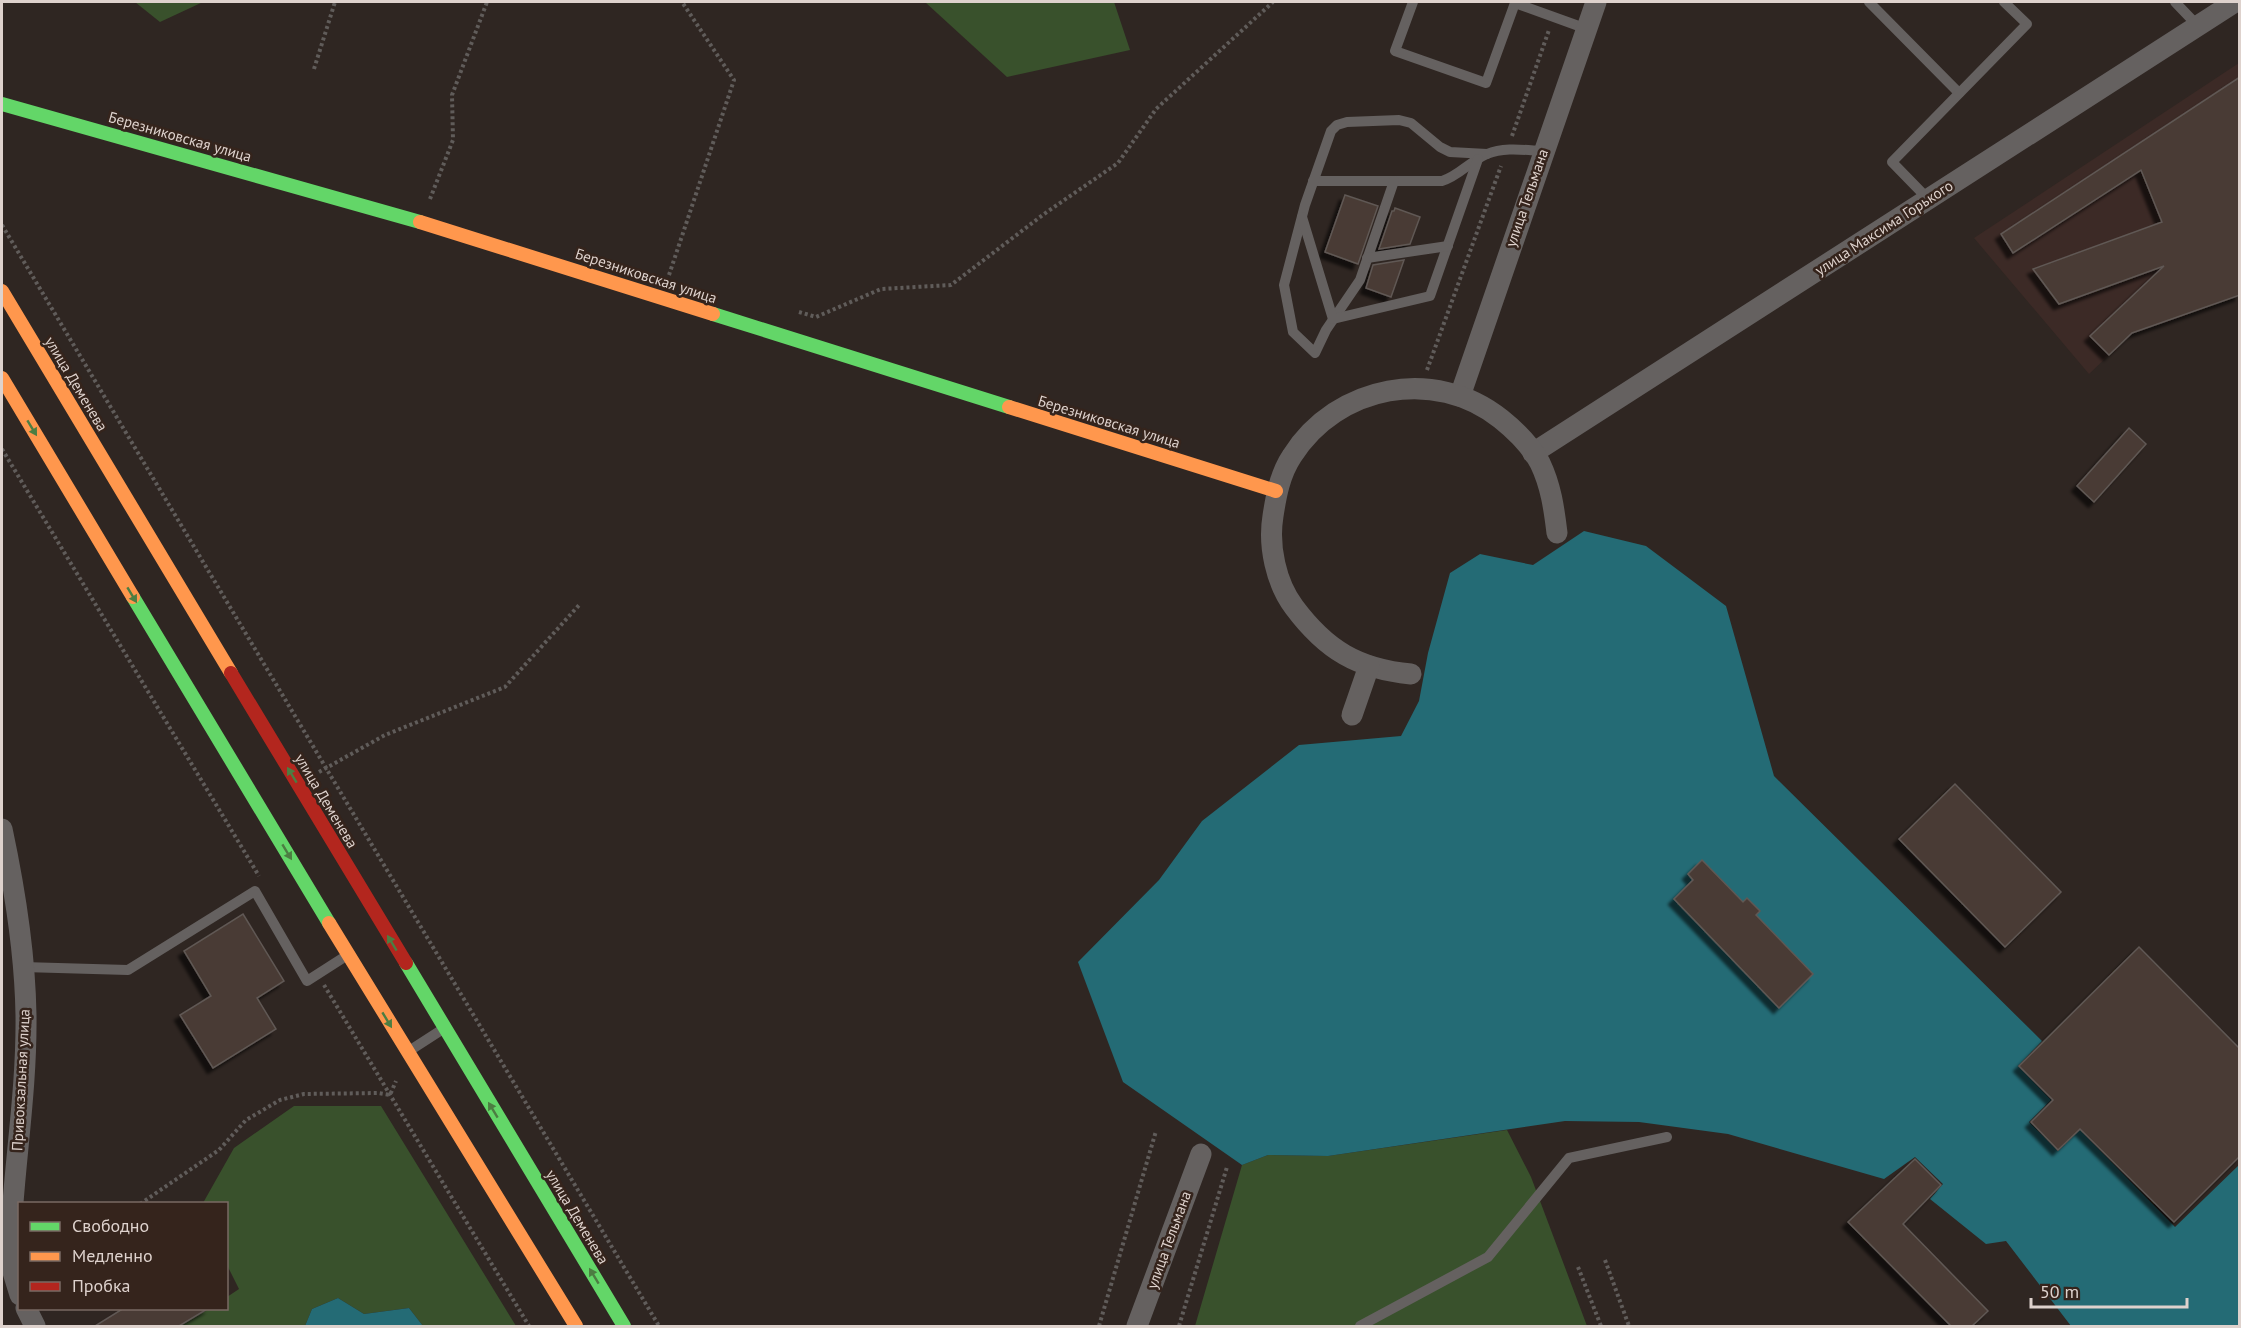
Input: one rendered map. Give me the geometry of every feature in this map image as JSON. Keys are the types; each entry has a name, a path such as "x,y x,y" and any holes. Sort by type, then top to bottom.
{"main road":[{"name":"Березниковская улица","path":"2,104 422,222 1276,491"},
{"name":"улица Деменева","path":"2,291 624,1326"},
{"path":"2,378 407,1053 576,1326"}],"street":[{"name":"улица Тельмана","path":"1460,396 1596,2"},
{"name":"улица Максима Горького","path":"1533,453 2235,2"},
{"path":"1411,674 1389,672 1369,666 1340,653 1311,630 1289,600 1275,565 1271,528 1276,491 1291,457 1314,428 1344,405 1379,392 1421,388 1460,396 1487,408 1517,431 1539,461 1552,496 1557,533"},
{"path":"1352,715 1369,666"},
{"name":"Привокзальная улица","path":"2,829 20,928 26,1015 24,1073 10,1249 12,1269 18,1288"},
{"name":"улица Тельмана","path":"1137,1326 1201,1154"},
{"path":"27,1310 35,1326"}],"lane":[{"path":"1413,2 1395,51 1486,83 1515,3 1587,29"},
{"path":"1869,2 1959,93"},
{"path":"1928,199 1892,162 2027,24 2004,2"},
{"path":"2175,2 2198,25"},
{"path":"1394,182 1360,280 1333,319 1315,353 1293,332 1284,285 1302,217 1331,131 1337,125 1347,122 1399,120 1411,123 1440,147 1450,152 1483,157"},
{"path":"1313,181 1442,182 1483,157 1507,149 1543,151"},
{"path":"1333,319 1430,296 1483,157"},
{"path":"1302,217 1333,319"},
{"path":"1367,258 1448,246"},
{"path":"23,967 128,970 255,891 308,981 348,955"},
{"path":"407,1053 444,1029"},
{"path":"1360,1326 1488,1257 1569,1158 1667,1137"}],"path":[{"path":"314,69 335,2"},
{"path":"422,222 453,140 452,95 487,2"},
{"path":"664,300 734,80 682,2"},
{"path":"794,311 816,317 881,289 951,285 1044,214 1118,163 1156,109 1273,2"},
{"path":"1421,388 1553,17"},
{"path":"2,225 660,1326"},
{"path":"664,300 674,275"},
{"path":"297,784 386,735 505,687 580,604"},
{"path":"141,1202 219,1150 246,1120 280,1100 304,1094 378,1093 390,1095 407,1053"},
{"path":"1099,1326 1156,1131"},
{"path":"1179,1326 1227,1167"},
{"path":"1605,1260 1629,1326"},
{"path":"1578,1267 1600,1326"}],"shaded area":[{"path":"2239,63 2239,295 2131,334 2089,374 1974,238"}],"green space":[{"path":"135,2 203,2 160,22"},
{"path":"925,2 1114,2 1130,50 1007,77"},
{"path":"294,1106 381,1106 516,1326 423,1326 409,1308 364,1314 338,1298 312,1309 305,1326 183,1326 207,1310 228,1310 228,1296 239,1289 228,1267 228,1202 204,1202 234,1148"},
{"path":"1507,1130 1531,1177 1587,1326 1195,1326 1242,1165 1268,1155 1328,1156"}],"water":[{"path":"1584,531 1646,546 1726,606 1774,776 2042,1041 2018,1066 2051,1100 2029,1122 2058,1151 2080,1130 2175,1227 2239,1165 2239,1326 2071,1326 2006,1241 1986,1244 1930,1199 1943,1184 1915,1157 1884,1179 1728,1134 1639,1122 1565,1121 1328,1156 1268,1155 1242,1165 1123,1082 1078,962 1159,880 1202,821 1299,745 1401,736 1419,701 1428,653 1450,573 1480,554 1533,565"},
{"path":"338,1298 364,1314 409,1308 423,1326 305,1326 312,1309"}],"building":[{"path":"2240,77 2240,295 2132,333 2109,355 2090,336 2164,266 2059,304 2033,269 2162,222 2141,170 2013,253 2001,234"},
{"path":"1345,195 1378,206 1358,264 1325,252"},
{"path":"1395,208 1420,217 1410,244 1379,249 1392,211"},
{"path":"1404,260 1391,297 1366,288 1373,265"},
{"path":"2129,428 2146,444 2094,502 2077,486"},
{"path":"1955,784 2061,892 2005,947 1899,839"},
{"path":"1702,860 1743,902 1747,898 1760,911 1756,915 1813,974 1779,1008 1674,899 1693,880 1688,874"},
{"path":"243,914 284,981 257,998 276,1029 213,1068 180,1015 211,996 184,951"},
{"path":"2139,947 2240,1049 2240,1156 2174,1222 2080,1129 2058,1150 2031,1122 2053,1100 2019,1066"},
{"path":"1915,1159 1941,1185 1903,1224 1988,1311 1972,1326 1951,1326 1848,1222"},
{"path":"121,1310 206,1310 179,1326 95,1326"}],"traffic: fast":[{"path":"2,104 420,222"},
{"path":"713,314 1009,407"},
{"path":"133,597 329,923"},
{"path":"406,963 624,1326"}],"traffic: slow":[{"path":"420,222 713,314"},
{"path":"2,291 231,673"},
{"path":"2,378 133,597"},
{"path":"1009,407 1276,491"},
{"path":"329,923 576,1326"}],"traffic: jam":[{"path":"231,673 406,963"}]}
